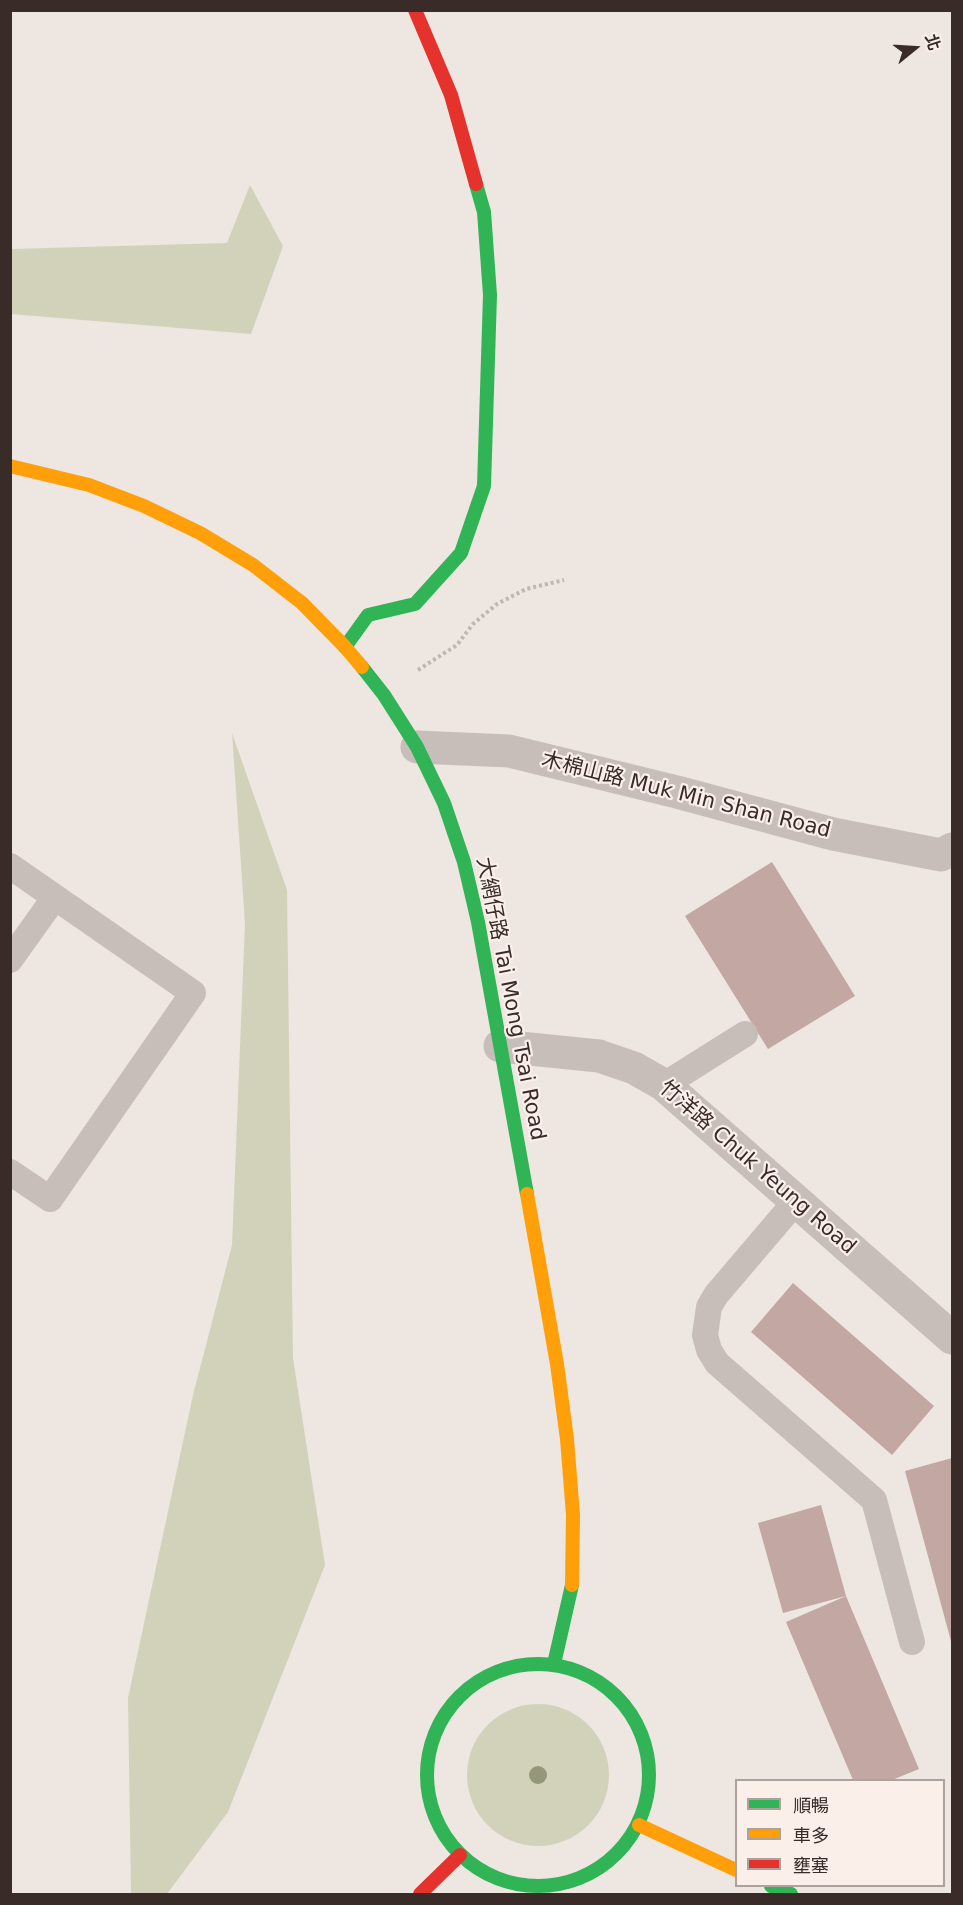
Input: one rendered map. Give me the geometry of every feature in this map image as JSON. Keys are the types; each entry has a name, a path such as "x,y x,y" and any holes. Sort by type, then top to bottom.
{"main road":[{"path":"345,646 368,615 415,604 460,553 484,486 490,295 484,212 451,95 415,10"},
{"name":"大網仔路 Tai Mong Tsai Road","path":"10,466 89,484 200,532 253,565 302,603 345,646 384,694 417,747 444,803 464,862 478,922 556,1364 567,1439 573,1515 572,1591 554,1664"},
{"path":"519,1664 554,1664 587,1674 616,1695 637,1722 648,1756 649,1791 639,1825 618,1853 600,1867 590,1874 557,1886 522,1886 488,1875 460,1855 439,1827 428,1793 427,1758 438,1725 457,1696 486,1675 519,1664"},
{"path":"639,1825 735,1870"},
{"path":"420,1894 460,1855"},
{"path":"774,1887 791,1894"}],"street":[{"name":"木棉山路 Muk Min Shan Road","path":"417,747 509,751 678,792 833,834 941,855 952,849"},
{"name":"竹洋路 Chuk Yeung Road","path":"500,1046 599,1056 634,1068 664,1085 952,1338"}],"lane":[{"path":"10,866 193,993 50,1199 10,1172"},
{"path":"10,960 55,897"},
{"path":"664,1085 745,1034"},
{"path":"796,1201 716,1295 709,1307 705,1335 709,1350 717,1363 874,1500 912,1642"}],"path":[{"path":"384,694 458,645 473,624 497,604 526,589 564,580"}],"green space":[{"path":"250,185 283,246 251,334 11,314 11,249 227,243"},
{"path":"232,733 287,890 293,1358 325,1565 228,1812 167,1894 131,1894 128,1698 193,1395 232,1245 245,923"},
{"path":"538,1704 565,1709 588,1725 604,1748 609,1775 604,1802 588,1825 565,1841 538,1846 511,1841 488,1825 472,1802 467,1775 472,1748 488,1725 511,1709"}],"building":[{"path":"772,862 855,996 768,1049 685,916"},
{"path":"793,1283 934,1406 892,1455 751,1332"},
{"path":"952,1458 952,1645 905,1471"},
{"path":"821,1505 846,1596 783,1613 758,1523"},
{"path":"846,1596 919,1769 894,1779 853,1779 786,1622"}],"traffic: fast":[{"path":"345,647 368,615 415,604 461,553 484,486 490,295 484,212 476,184"},
{"path":"362,667 384,695 417,747 444,803 464,862 478,922 527,1194"},
{"path":"554,1664 572,1585"},
{"path":"527,1664 549,1664 581,1672 600,1682 617,1696 631,1713 641,1732 647,1753 649,1775 647,1797 641,1818 631,1837 617,1854 600,1868 581,1878 549,1886 527,1886 495,1878 476,1868 452,1846 435,1818 427,1786 427,1764 435,1732 445,1713 467,1689 495,1672 527,1664"},
{"path":"774,1887 791,1894"}],"traffic: slow":[{"path":"10,466 89,485 144,506 200,533 253,565 302,603 362,667"},
{"path":"527,1194 557,1364 567,1439 573,1515 572,1585"},
{"path":"639,1825 735,1870"}],"traffic: jam":[{"path":"415,10 451,95 476,184"},
{"path":"420,1894 460,1855"}]}
